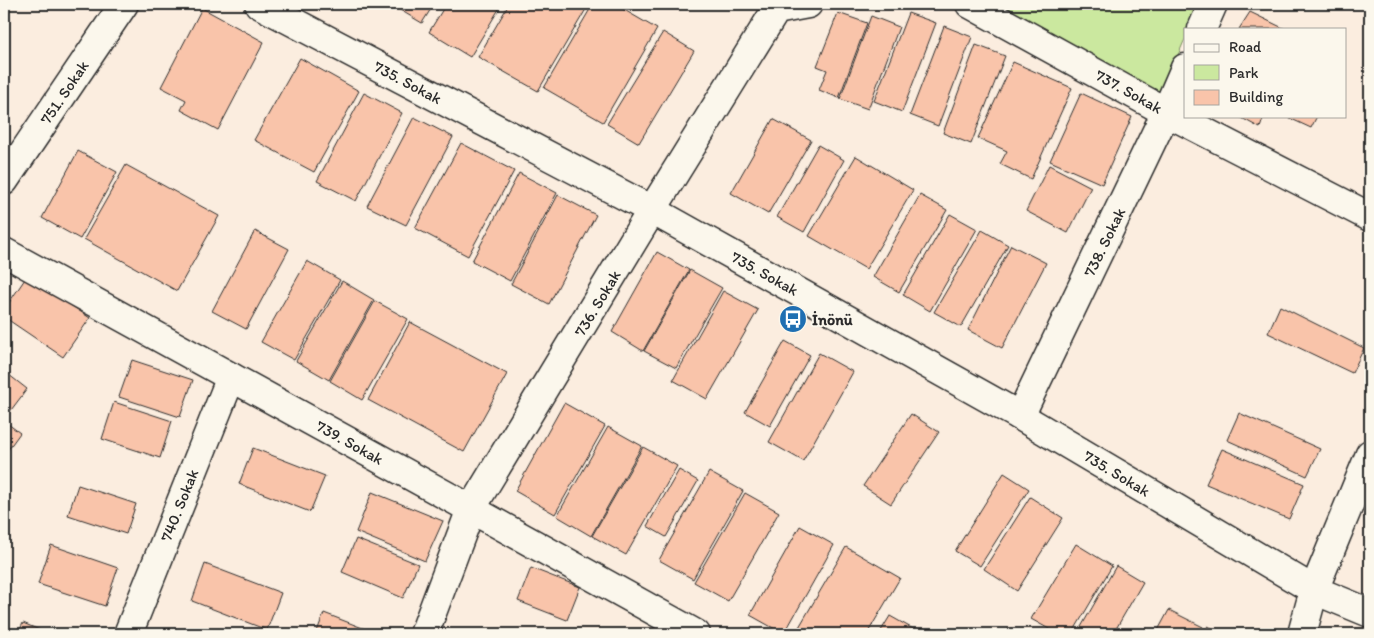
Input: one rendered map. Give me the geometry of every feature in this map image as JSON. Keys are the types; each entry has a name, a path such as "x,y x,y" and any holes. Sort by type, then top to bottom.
{"street":[{"name":"751. Sokak","path":"7,172 124,4"},
{"name":"735. Sokak","path":"259,4 652,210 1020,416 1314,590 1370,613"},
{"name":"736. Sokak","path":"424,634 471,509 652,210 776,7 808,4"},
{"name":"737. Sokak","path":"970,4 1166,112 1370,217"},
{"path":"1202,28 1213,4"},
{"name":"738. Sokak","path":"1020,416 1166,112 1184,70"},
{"name":"739. Sokak","path":"4,252 696,634"},
{"name":"740. Sokak","path":"128,634 231,377"},
{"path":"1302,634 1314,590 1370,454"}],"green space":[{"path":"994,4 1201,4 1190,28 1184,28 1184,41 1160,96"}],"building":[{"path":"390,4 434,4 422,23"},
{"path":"446,4 502,4 470,57 429,32"},
{"path":"509,4 589,4 538,91 478,57"},
{"path":"593,4 614,4 657,29 603,122 544,88"},
{"path":"202,8 264,42 218,130 181,110 186,100 161,87"},
{"path":"1250,12 1283,28 1240,28"},
{"path":"838,13 867,23 839,98 819,90 827,70 817,66"},
{"path":"908,13 936,23 902,112 874,101"},
{"path":"871,16 899,27 868,109 840,99"},
{"path":"944,26 972,37 938,126 910,115"},
{"path":"663,32 694,51 639,143 607,124"},
{"path":"976,45 1005,56 971,144 943,133"},
{"path":"300,58 359,91 314,172 254,140"},
{"path":"1013,62 1072,88 1031,179 1000,164 1007,151 978,138"},
{"path":"364,93 402,113 356,201 317,181"},
{"path":"1081,93 1132,117 1102,184 1050,161"},
{"path":"414,117 453,137 406,225 367,206"},
{"path":"1242,118 1263,118 1260,128"},
{"path":"1289,118 1316,118 1311,128"},
{"path":"773,119 811,140 768,214 731,193"},
{"path":"461,143 514,171 468,256 415,228"},
{"path":"818,145 844,160 804,232 777,217"},
{"path":"78,151 117,172 80,239 42,218"},
{"path":"856,156 913,190 866,269 809,236"},
{"path":"126,165 219,216 177,291 84,239"},
{"path":"1049,165 1091,187 1068,233 1026,211"},
{"path":"519,173 557,193 510,281 472,261"},
{"path":"558,195 596,215 549,304 511,284"},
{"path":"920,195 947,210 899,292 873,277"},
{"path":"950,214 977,229 930,311 903,295"},
{"path":"982,230 1008,245 961,327 934,312"},
{"path":"255,231 289,249 246,329 212,311"},
{"path":"1011,245 1046,263 1002,348 968,330"},
{"path":"657,252 689,270 643,351 612,332"},
{"path":"307,261 340,280 294,360 261,342"},
{"path":"690,270 722,288 676,368 644,351"},
{"path":"27,276 90,318 63,357 4,317 4,310"},
{"path":"342,281 374,300 329,380 296,361"},
{"path":"723,291 758,310 707,399 673,380"},
{"path":"375,301 408,319 362,400 330,381"},
{"path":"1280,306 1364,348 1352,373 1268,333"},
{"path":"410,322 507,374 464,452 368,400"},
{"path":"785,341 810,355 770,426 745,412"},
{"path":"819,353 853,372 803,461 769,442"},
{"path":"132,360 193,380 180,417 119,397"},
{"path":"4,371 27,389 5,418 4,416"},
{"path":"114,402 172,421 160,458 102,439"},
{"path":"564,403 605,426 555,514 515,491"},
{"path":"1239,413 1320,449 1307,476 1227,440"},
{"path":"911,414 939,432 891,504 863,486"},
{"path":"4,421 20,433 4,455"},
{"path":"608,427 642,446 591,536 557,516"},
{"path":"643,447 677,466 626,555 592,536"},
{"path":"253,448 325,476 310,512 239,484"},
{"path":"1222,449 1304,484 1289,519 1206,484"},
{"path":"679,470 698,481 666,537 647,526"},
{"path":"709,472 743,491 693,579 659,560"},
{"path":"1004,473 1029,489 980,566 955,551"},
{"path":"78,485 136,504 126,534 68,515"},
{"path":"372,492 443,521 425,561 356,532"},
{"path":"745,493 779,512 728,601 694,582"},
{"path":"1030,497 1063,518 1017,591 984,569"},
{"path":"800,526 834,545 784,634 750,615"},
{"path":"356,539 418,564 403,598 342,572"},
{"path":"1076,544 1112,566 1072,634 1058,634 1031,619"},
{"path":"51,545 118,568 105,606 38,584"},
{"path":"846,547 900,578 867,634 795,634"},
{"path":"205,564 281,593 267,630 192,601"},
{"path":"1116,566 1143,582 1113,634 1077,634"},
{"path":"531,568 580,587 567,620 518,601"},
{"path":"1169,610 1203,627 1199,634 1156,634"},
{"path":"324,613 378,634 316,634"},
{"path":"890,616 922,634 879,634"},
{"path":"23,623 49,634 18,634"},
{"path":"1208,626 1223,634 1203,634"},
{"path":"654,628 663,634 650,634"}],"place":[{"name":"İnönü","path":"793,319"}]}
